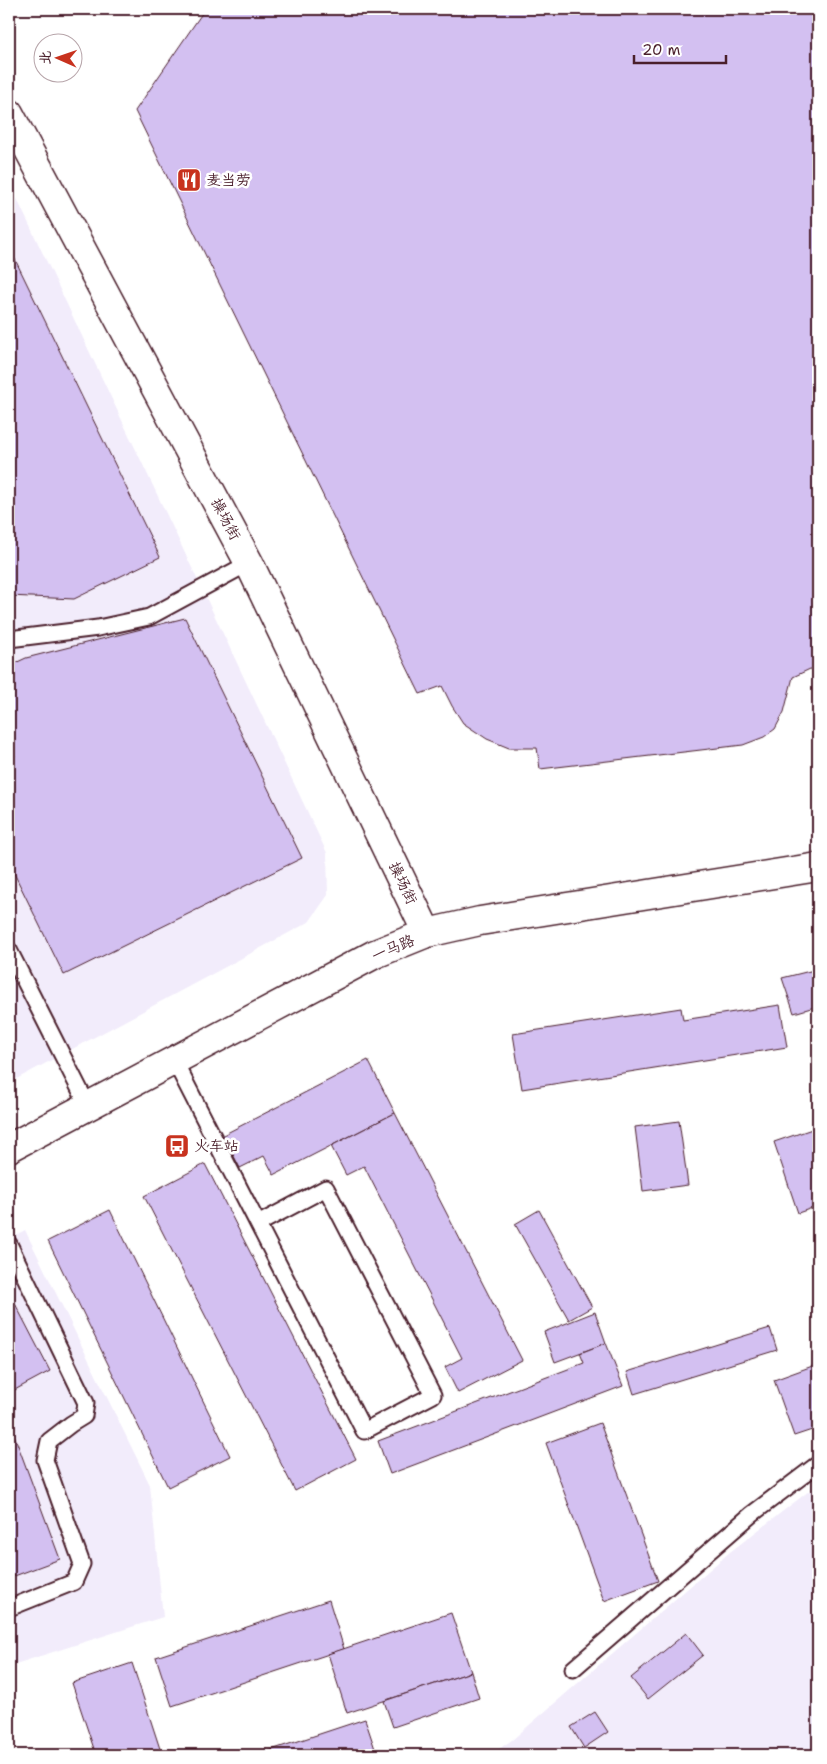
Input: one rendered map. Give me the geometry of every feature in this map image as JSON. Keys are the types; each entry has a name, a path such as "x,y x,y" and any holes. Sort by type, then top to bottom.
{"street":[{"name":"操场街","path":"9,113 249,564 427,933"},
{"name":"一马路","path":"9,1148 375,954 427,933 480,921 818,867"}],"lane":[{"path":"9,639 98,628 149,617 249,564"},
{"path":"9,950 88,1106"},
{"path":"174,1060 364,1431 433,1395 326,1188 258,1224"},
{"path":"9,1244 86,1403 84,1416 49,1442 45,1460 82,1564 74,1582 9,1608"},
{"path":"573,1669 752,1514 818,1464"}],"shaded area":[{"path":"9,182 327,853 328,895 309,922 9,1083"},
{"path":"25,1230 150,1485 163,1617 9,1666 9,1239"},
{"path":"818,1484 818,1755 490,1755 512,1740 730,1552"}],"building":[{"path":"205,9 744,9 818,15 818,670 810,669 793,677 784,712 775,729 764,737 743,745 540,769 537,748 509,748 487,739 463,723 442,686 420,694 135,111"},
{"path":"9,247 160,557 74,599 9,596"},
{"path":"185,618 302,858 64,975 9,863 9,759 15,756 9,743 9,666 26,658"},
{"path":"818,969 818,1006 794,1013 782,978"},
{"path":"780,1005 787,1047 522,1089 513,1034 681,1008 683,1020"},
{"path":"368,1060 395,1113 274,1175 264,1156 240,1168 223,1135"},
{"path":"395,1113 522,1360 458,1393 445,1367 462,1358 364,1166 346,1175 331,1146"},
{"path":"679,1121 688,1185 643,1191 635,1127"},
{"path":"818,1127 818,1206 798,1213 774,1142"},
{"path":"205,1164 356,1459 295,1491 144,1196"},
{"path":"110,1210 230,1456 168,1487 48,1241"},
{"path":"539,1210 592,1307 569,1320 515,1224"},
{"path":"9,1292 50,1371 9,1393"},
{"path":"595,1312 606,1343 555,1362 544,1332"},
{"path":"770,1328 777,1350 634,1394 627,1372"},
{"path":"606,1343 623,1386 390,1474 378,1441 584,1363 580,1353"},
{"path":"818,1364 818,1428 794,1436 774,1380"},
{"path":"9,1421 60,1559 9,1578"},
{"path":"600,1423 658,1581 604,1601 546,1443"},
{"path":"329,1600 344,1649 172,1706 156,1657"},
{"path":"451,1613 471,1672 347,1713 328,1654"},
{"path":"686,1633 703,1655 648,1699 631,1678"},
{"path":"132,1663 162,1755 96,1755 72,1683"},
{"path":"471,1672 479,1698 393,1727 384,1701"},
{"path":"595,1712 608,1732 584,1748 571,1727"},
{"path":"365,1719 377,1755 256,1755"}],"place":[{"name":"麦当劳","path":"189,180"},
{"name":"火车站","path":"177,1146"}]}
